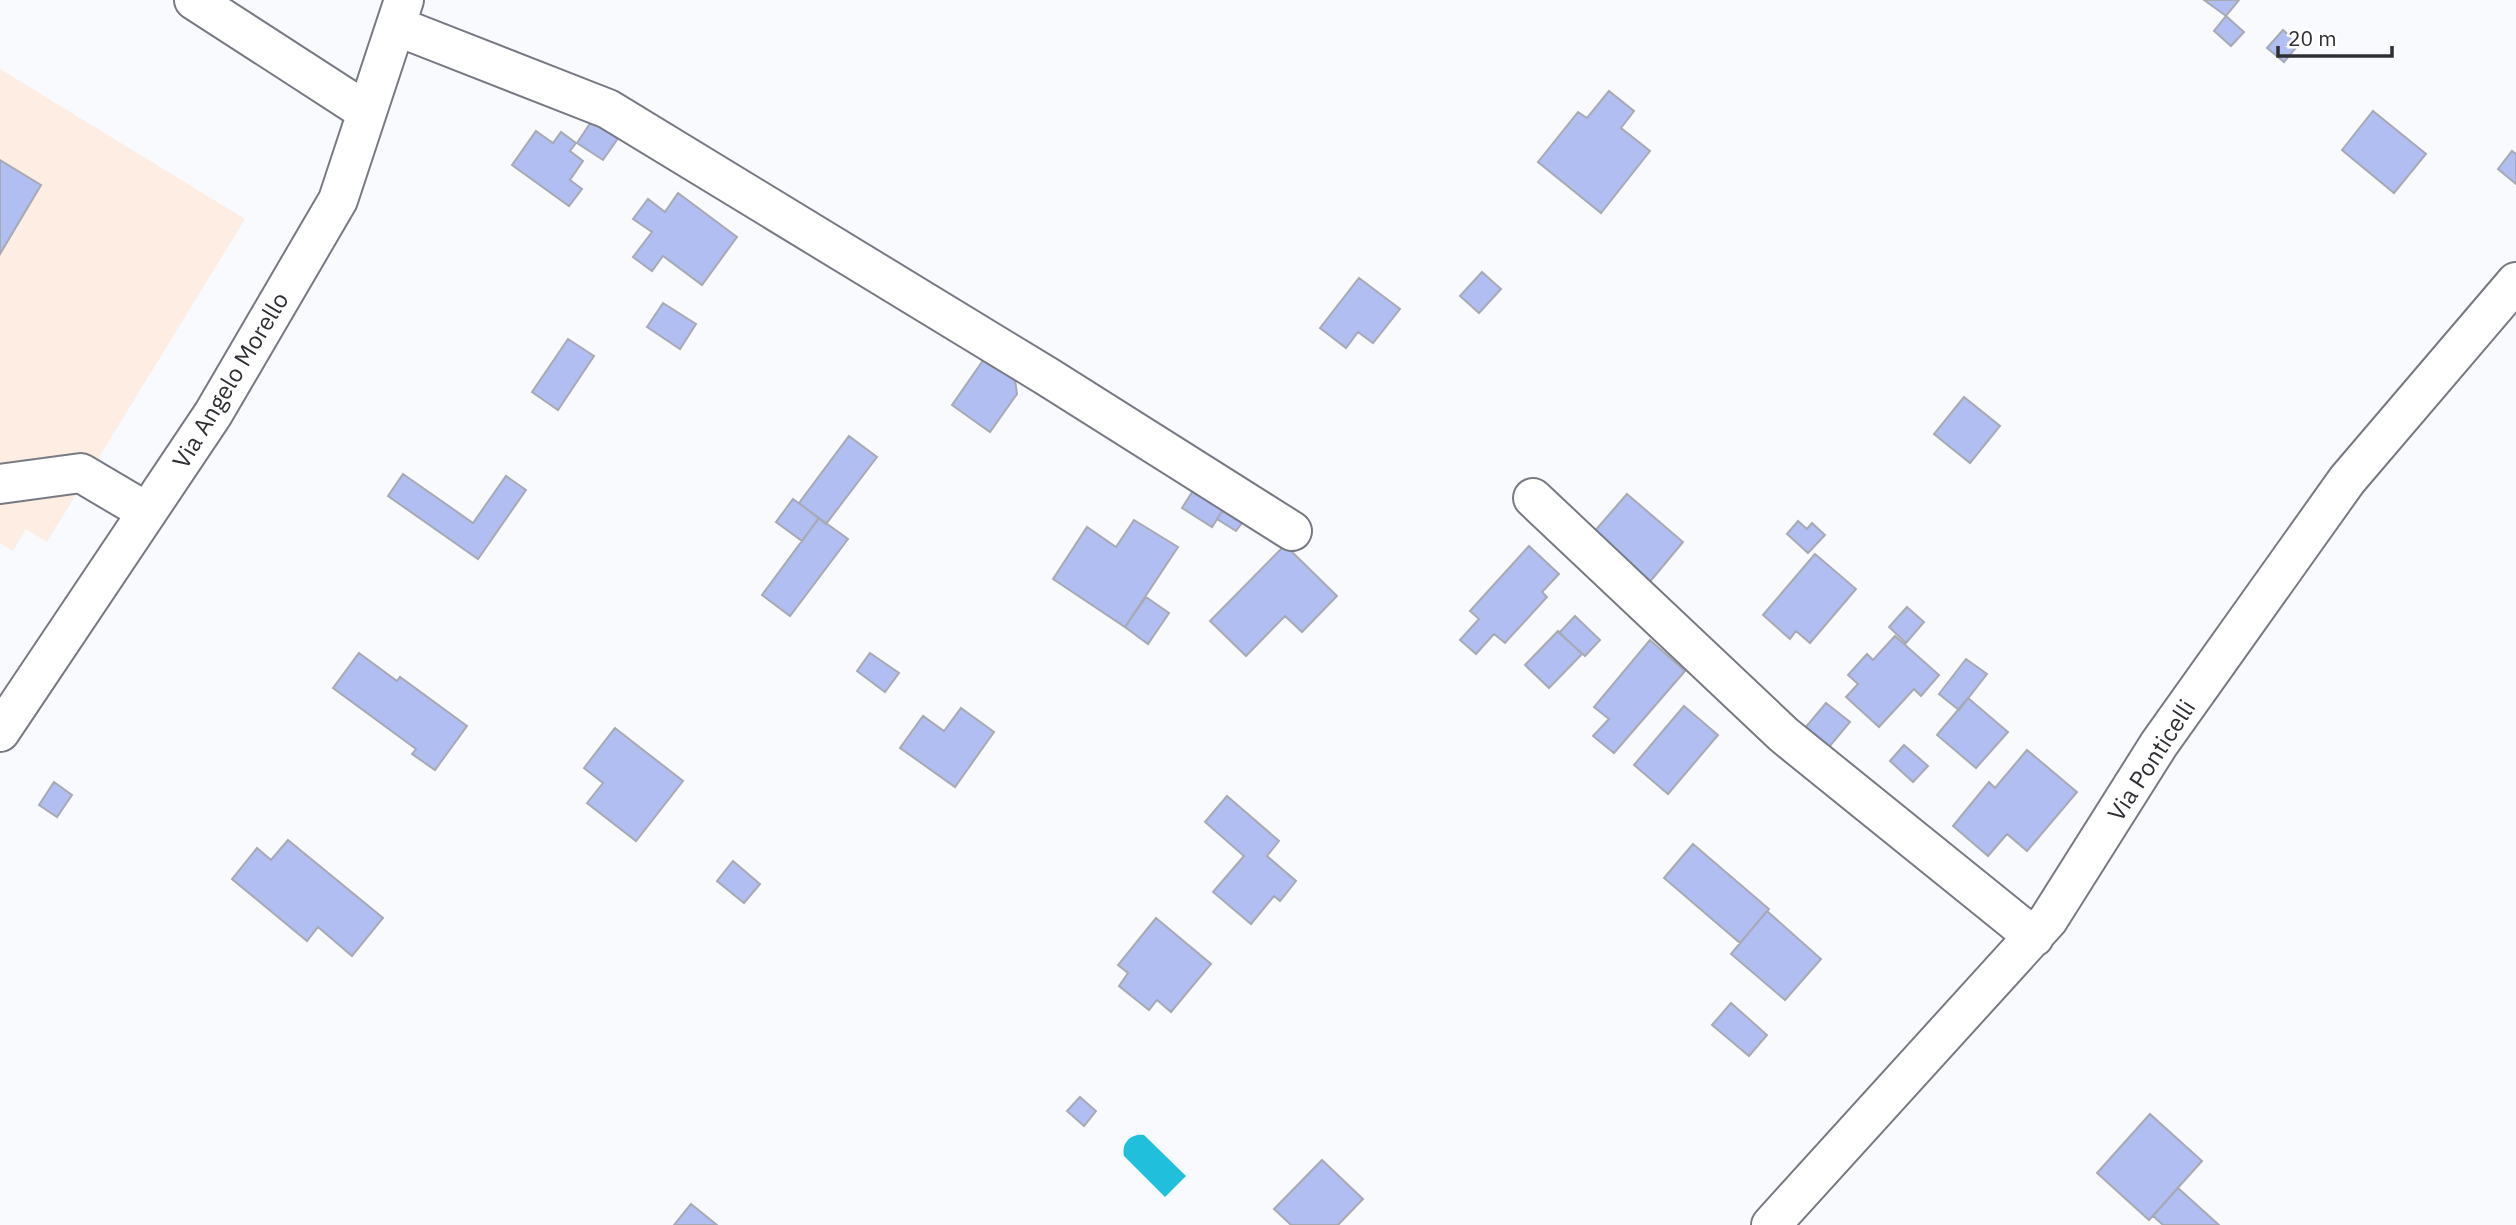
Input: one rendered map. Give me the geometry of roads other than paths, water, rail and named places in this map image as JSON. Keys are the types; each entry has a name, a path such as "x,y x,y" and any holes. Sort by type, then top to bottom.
{"street":[{"path":"194,0 367,112"},
{"path":"400,13 608,109 1040,371 1292,531"},
{"name":"Via Angelo Morello","path":"0,732 213,414 338,200 400,13"},
{"name":"Via Ponticelli","path":"1771,1225 2048,920 2159,744 2347,480 2516,282"},
{"path":"0,484 81,472 147,512"},
{"path":"1533,498 1784,735 2034,937"}],"water":[{"path":"1144,1135 1186,1176 1165,1197 1124,1156 1124,1147 1128,1140"}]}
